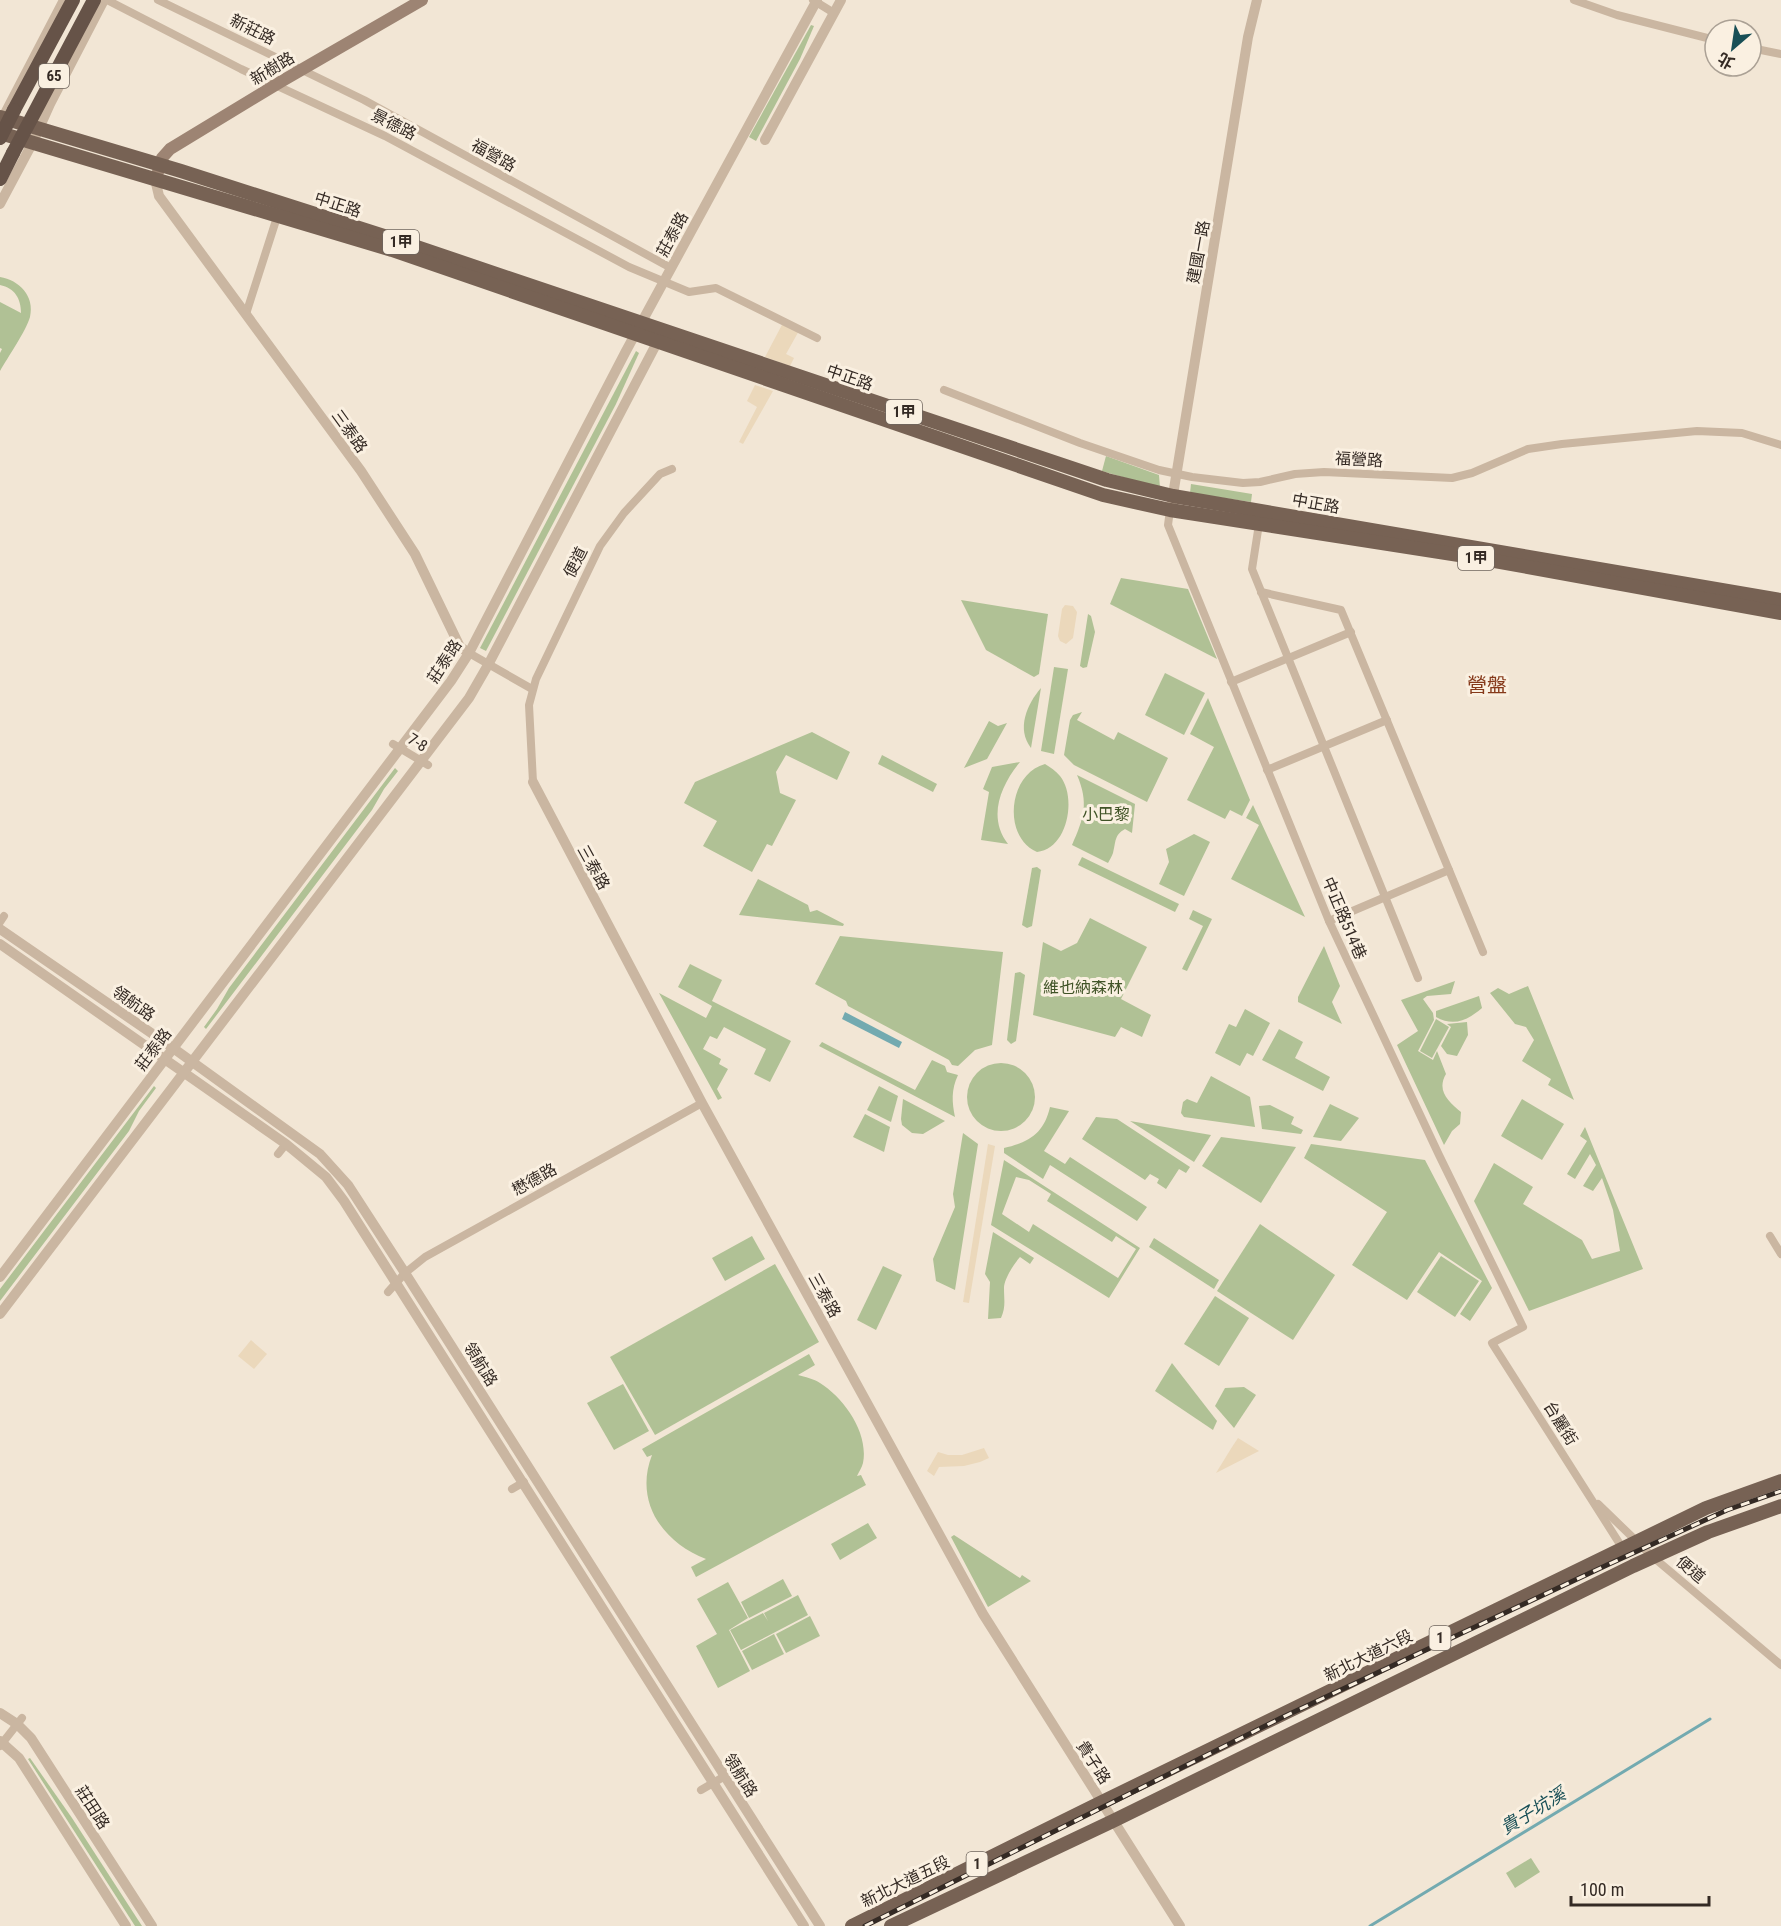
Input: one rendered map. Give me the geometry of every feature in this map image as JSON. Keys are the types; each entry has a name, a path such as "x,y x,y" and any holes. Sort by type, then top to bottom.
{"highway":[{"name":"65","path":"0,138 74,0"},
{"name":"65","path":"0,179 94,0"}],"main road":[{"name":"新樹路","path":"157,172 162,158 170,149 422,0"},
{"name":"中正路","path":"1,119 40,129 278,214 1091,475 1145,490 1781,600"},
{"name":"中正路","path":"0,133 157,172 387,237 638,328"},
{"name":"中正路","path":"660,335 1103,495 1170,510 1467,556 1781,613"},
{"path":"1087,489 1091,475"},
{"name":"新北大道六段","path":"1102,1802 1716,1504 1781,1481"},
{"name":"1","path":"891,1926 1113,1821 1653,1557 1708,1532 1781,1506"},
{"name":"新北大道五段","path":"852,1926 1102,1802"}],"street":[{"path":"1,119 64,0"},
{"path":"0,204 106,0"},
{"name":"景德路","path":"106,0 275,85 385,136 609,257 663,282"},
{"name":"新莊路","path":"159,0 303,69"},
{"path":"765,140 841,0"},
{"name":"建國一路","path":"1170,510 1248,37 1257,0"},
{"path":"1574,0 1617,15 1703,37"},
{"path":"815,1 834,13"},
{"name":"莊泰路","path":"0,1277 397,746 451,681 469,652 638,328 815,1"},
{"path":"1763,50 1781,54"},
{"name":"福營路","path":"303,69 671,268"},
{"name":"三泰路","path":"157,172 159,196 361,471 415,554 460,647 532,689 529,705 533,782 702,1103 983,1614"},
{"path":"246,314 278,214"},
{"path":"663,282 689,292 716,288 817,338"},
{"path":"0,1314 191,1061 424,763 469,698 660,335"},
{"name":"福營路","path":"944,390 1080,443 1177,475 1243,483 1260,482 1295,474 1324,472 1452,478 1472,473 1528,449 1697,431 1742,433 1781,445"},
{"name":"便道","path":"532,689 585,573 600,546 624,513 660,474 672,469"},
{"name":"中正路514巷","path":"1170,510 1168,525 1329,921 1438,1155 1522,1327"},
{"path":"1259,524 1252,569 1418,978"},
{"path":"1261,592 1341,610 1483,951"},
{"path":"1231,682 1351,633"},
{"path":"1267,770 1387,720"},
{"name":"7-8","path":"397,746 424,763"},
{"path":"1329,921 1449,870"},
{"name":"領航路","path":"0,929 173,1048 330,1163 348,1185 405,1273 819,1926"},
{"name":"領航路","path":"0,944 286,1144 330,1181 397,1282 804,1926"},
{"name":"懋德路","path":"388,1292 424,1257 702,1103"},
{"path":"279,1154 286,1144"},
{"path":"1770,1236 1781,1254"},
{"name":"台麗街","path":"1522,1327 1492,1343 1623,1549"},
{"path":"512,1489 524,1482"},
{"name":"便道","path":"1586,1490 1653,1557 1781,1665"},
{"name":"貴子路","path":"983,1614 1180,1926"},
{"name":"莊田路","path":"0,1713 19,1721 92,1825 152,1926"},
{"path":"19,1721 1,1743 19,1758 126,1926"},
{"path":"701,1790 725,1776"}],"green space":[{"path":"811,25 814,26 800,59 756,141 749,137"},
{"path":"0,277 19,285 24,290 31,309 25,329 0,371 2,349 0,348 0,302 21,313 16,295 10,289 0,285"},
{"path":"636,351 639,353 616,404 486,651 480,648"},
{"path":"1106,456 1159,475 1160,488 1102,471"},
{"path":"1191,484 1252,494 1251,502 1190,493"},
{"path":"1121,578 1188,589 1217,659 1110,604"},
{"path":"961,600 1048,614 1039,674 1034,677 986,650"},
{"path":"1088,614 1091,616 1095,632 1087,667 1083,668 1080,666"},
{"path":"1054,667 1068,669 1054,754 1041,751"},
{"path":"1165,673 1205,693 1184,735 1145,715"},
{"path":"1041,688 1031,748 1024,733 1025,717 1031,701"},
{"path":"1208,698 1250,800 1242,816 1230,810 1225,819 1187,800 1214,747 1190,734"},
{"path":"1082,712 1077,720 1114,740 1118,732 1168,758 1147,802 1074,765 1064,755 1070,720 1073,715"},
{"path":"989,721 998,726 1007,723 987,759 964,768"},
{"path":"812,732 850,752 837,780 786,755 776,772 780,793 796,800 772,846 767,844 752,872 703,846 717,821 684,803 695,782"},
{"path":"882,755 937,784 933,792 878,764"},
{"path":"1020,762 1007,781 999,802 998,823 1008,844 981,840 989,792 983,789 992,767"},
{"path":"1045,764 1058,774 1065,785 1068,808 1066,821 1056,842 1048,849 1037,852 1026,844 1018,833 1014,820 1014,806 1023,780 1033,770"},
{"path":"395,768 398,771 372,810 206,1029 204,1027 229,988"},
{"name":"小巴黎","path":"1077,775 1135,804 1132,833 1125,829 1119,834 1108,863 1072,845 1084,810 1083,794"},
{"path":"1253,805 1305,917 1231,879 1259,825 1246,818"},
{"path":"1194,834 1210,842 1184,896 1159,884 1169,862 1166,849"},
{"path":"1082,857 1179,904 1175,912 1078,865"},
{"path":"1037,867 1041,870 1032,926 1027,928 1022,925 1032,868"},
{"path":"758,879 808,905 810,912 817,910 844,924 843,926 739,915"},
{"path":"1193,910 1212,919 1187,971 1182,969 1203,926 1189,919"},
{"name":"維也納森林","path":"1090,918 1147,947 1121,999 1151,1015 1142,1037 1121,1027 1115,1037 1033,1015 1043,942 1061,951 1077,943"},
{"path":"840,936 1003,952 992,1045 975,1050 958,1066 952,1065 949,1060 848,1006 846,1001 815,984"},
{"path":"1324,946 1340,986 1332,1002 1342,1024 1298,1002 1298,997"},
{"path":"690,964 722,980 712,1001 791,1041 770,1082 754,1074 766,1049 724,1027 717,1039 710,1036 703,1049 721,1059 719,1064 728,1069 717,1089 722,1098 718,1100 659,993 706,1018 712,1006 678,987"},
{"path":"1020,972 1025,975 1016,1041 1011,1044 1007,1040 1015,973"},
{"path":"1455,981 1451,994 1427,996 1423,999 1433,1013 1434,1020 1418,1051 1433,1060 1437,1051 1446,1074 1443,1080 1443,1091 1448,1100 1461,1112 1460,1124 1452,1131 1444,1145 1397,1045 1418,1031 1401,1000"},
{"path":"1528,986 1574,1100 1548,1085 1551,1079 1522,1061 1534,1040 1526,1027 1515,1024 1490,993 1498,988 1509,994"},
{"path":"1479,996 1482,1008 1466,1019 1449,1022 1436,1017 1436,1011"},
{"path":"1245,1009 1270,1023 1253,1056 1247,1053 1240,1066 1215,1053 1229,1024 1236,1027"},
{"path":"1436,1019 1449,1027 1432,1058 1420,1051"},
{"path":"1467,1022 1468,1035 1457,1056 1447,1054 1441,1046 1451,1027 1447,1024"},
{"path":"1279,1029 1303,1042 1295,1058 1330,1077 1323,1091 1262,1060"},
{"path":"822,1042 915,1090 932,1060 945,1066 947,1072 958,1075 953,1096 955,1117 819,1046"},
{"path":"994,1063 1008,1063 1020,1068 1030,1078 1035,1097 1030,1116 1020,1126 1008,1131 994,1131 982,1126 972,1116 967,1104 967,1090 972,1078 982,1068"},
{"path":"1211,1076 1250,1097 1255,1127 1184,1117 1181,1113 1183,1102 1187,1099 1197,1103"},
{"path":"154,1086 156,1088 139,1111 129,1131 0,1301 0,1289"},
{"path":"879,1086 898,1096 891,1122 867,1110"},
{"path":"903,1099 945,1121 923,1134 912,1133 902,1125"},
{"path":"1522,1099 1564,1124 1542,1160 1501,1136"},
{"path":"1330,1104 1359,1118 1341,1141 1313,1137"},
{"path":"1270,1105 1294,1117 1291,1124 1303,1130 1301,1134 1262,1129 1259,1106"},
{"path":"1050,1107 1069,1111 1044,1151 1065,1164 1070,1157 1147,1207 1137,1221 1050,1165 1043,1179 1004,1153 1004,1148 1021,1143 1040,1130"},
{"path":"865,1114 890,1127 884,1152 853,1137"},
{"path":"1096,1117 1117,1119 1190,1167 1186,1173 1179,1169 1166,1189 1157,1183 1159,1179 1150,1174 1145,1180 1082,1139"},
{"path":"1130,1121 1211,1135 1194,1162"},
{"path":"1585,1127 1643,1269 1529,1311 1474,1201 1494,1163 1533,1187 1523,1204 1582,1240 1592,1259 1620,1251 1613,1210 1602,1178 1593,1191 1583,1186 1596,1165 1590,1154 1575,1179 1567,1174 1587,1141 1580,1136"},
{"path":"963,1133 978,1144 955,1290 936,1281 933,1259 955,1207 953,1194"},
{"path":"1221,1137 1296,1147 1261,1203 1202,1166"},
{"path":"1311,1144 1425,1160 1492,1288 1470,1321 1460,1314 1482,1281 1439,1252 1407,1300 1352,1265 1387,1212 1304,1158"},
{"path":"1004,1160 1140,1248 1109,1298 991,1225","holes":["1016,1177 1029,1180 1051,1194 1047,1201 1112,1242 1116,1236 1136,1249 1118,1278 1033,1224 1029,1232 1002,1214"]},
{"path":"1260,1224 1335,1275 1293,1340 1217,1291"},
{"path":"993,1232 1034,1258 1030,1264 1020,1257 1004,1284 1004,1307 1001,1318 988,1319 990,1282 985,1274"},
{"path":"752,1236 765,1259 725,1281 712,1258"},
{"path":"1154,1238 1219,1280 1214,1289 1149,1247"},
{"path":"1441,1256 1479,1281 1455,1317 1417,1292"},
{"path":"775,1264 819,1342 655,1435 610,1357"},
{"path":"883,1266 902,1275 876,1330 857,1320"},
{"path":"1215,1296 1249,1318 1219,1366 1184,1344"},
{"path":"809,1354 815,1365 798,1375 820,1383 838,1398 853,1417 864,1452 863,1463 857,1476 861,1475 866,1485 696,1577 691,1567 706,1559 676,1542 656,1518 647,1488 647,1472 652,1455 647,1457 642,1449"},
{"path":"1172,1363 1217,1421 1213,1430 1155,1391"},
{"path":"623,1384 649,1431 614,1450 587,1403"},
{"path":"1244,1387 1256,1395 1234,1428 1215,1406 1225,1388"},
{"path":"868,1523 877,1538 840,1560 831,1544"},
{"path":"954,1535 1020,1578 1022,1575 1031,1581 988,1607 951,1537"},
{"path":"783,1579 792,1596 749,1618 741,1602"},
{"path":"728,1582 748,1618 729,1630 750,1671 718,1688 696,1646 717,1634 697,1599"},
{"path":"798,1595 808,1615 741,1650 730,1630 763,1613 768,1621 764,1613"},
{"path":"810,1616 820,1636 786,1653 776,1634"},
{"path":"774,1634 784,1654 752,1670 742,1651"},
{"path":"30,1758 142,1926 135,1926 28,1759"},
{"path":"1531,1858 1540,1872 1515,1888 1506,1873"}],"shaded area":[{"path":"784,321 800,329 786,354 794,358 790,366 765,357"},
{"path":"755,385 773,391 743,444 739,442 757,407 747,401"},
{"path":"1065,605 1073,606 1077,612 1073,638 1066,644 1060,641 1058,636 1062,609"},
{"path":"988,1144 995,1146 969,1303 963,1302"},
{"path":"251,1340 267,1354 254,1369 238,1356"},
{"path":"1238,1438 1259,1451 1216,1473 1232,1447"},
{"path":"984,1448 989,1458 980,1462 964,1466 939,1467 934,1476 927,1471 938,1452 962,1455"}],"water":[{"path":"845,1012 902,1042 899,1048 842,1019"}],"waterway":[{"name":"貴子坑溪","path":"1370,1926 1710,1719"}],"railway":[{"path":"865,1926 1281,1718 1727,1510 1781,1491"}],"district":[{"name":"營盤","path":"1487,685"}]}
